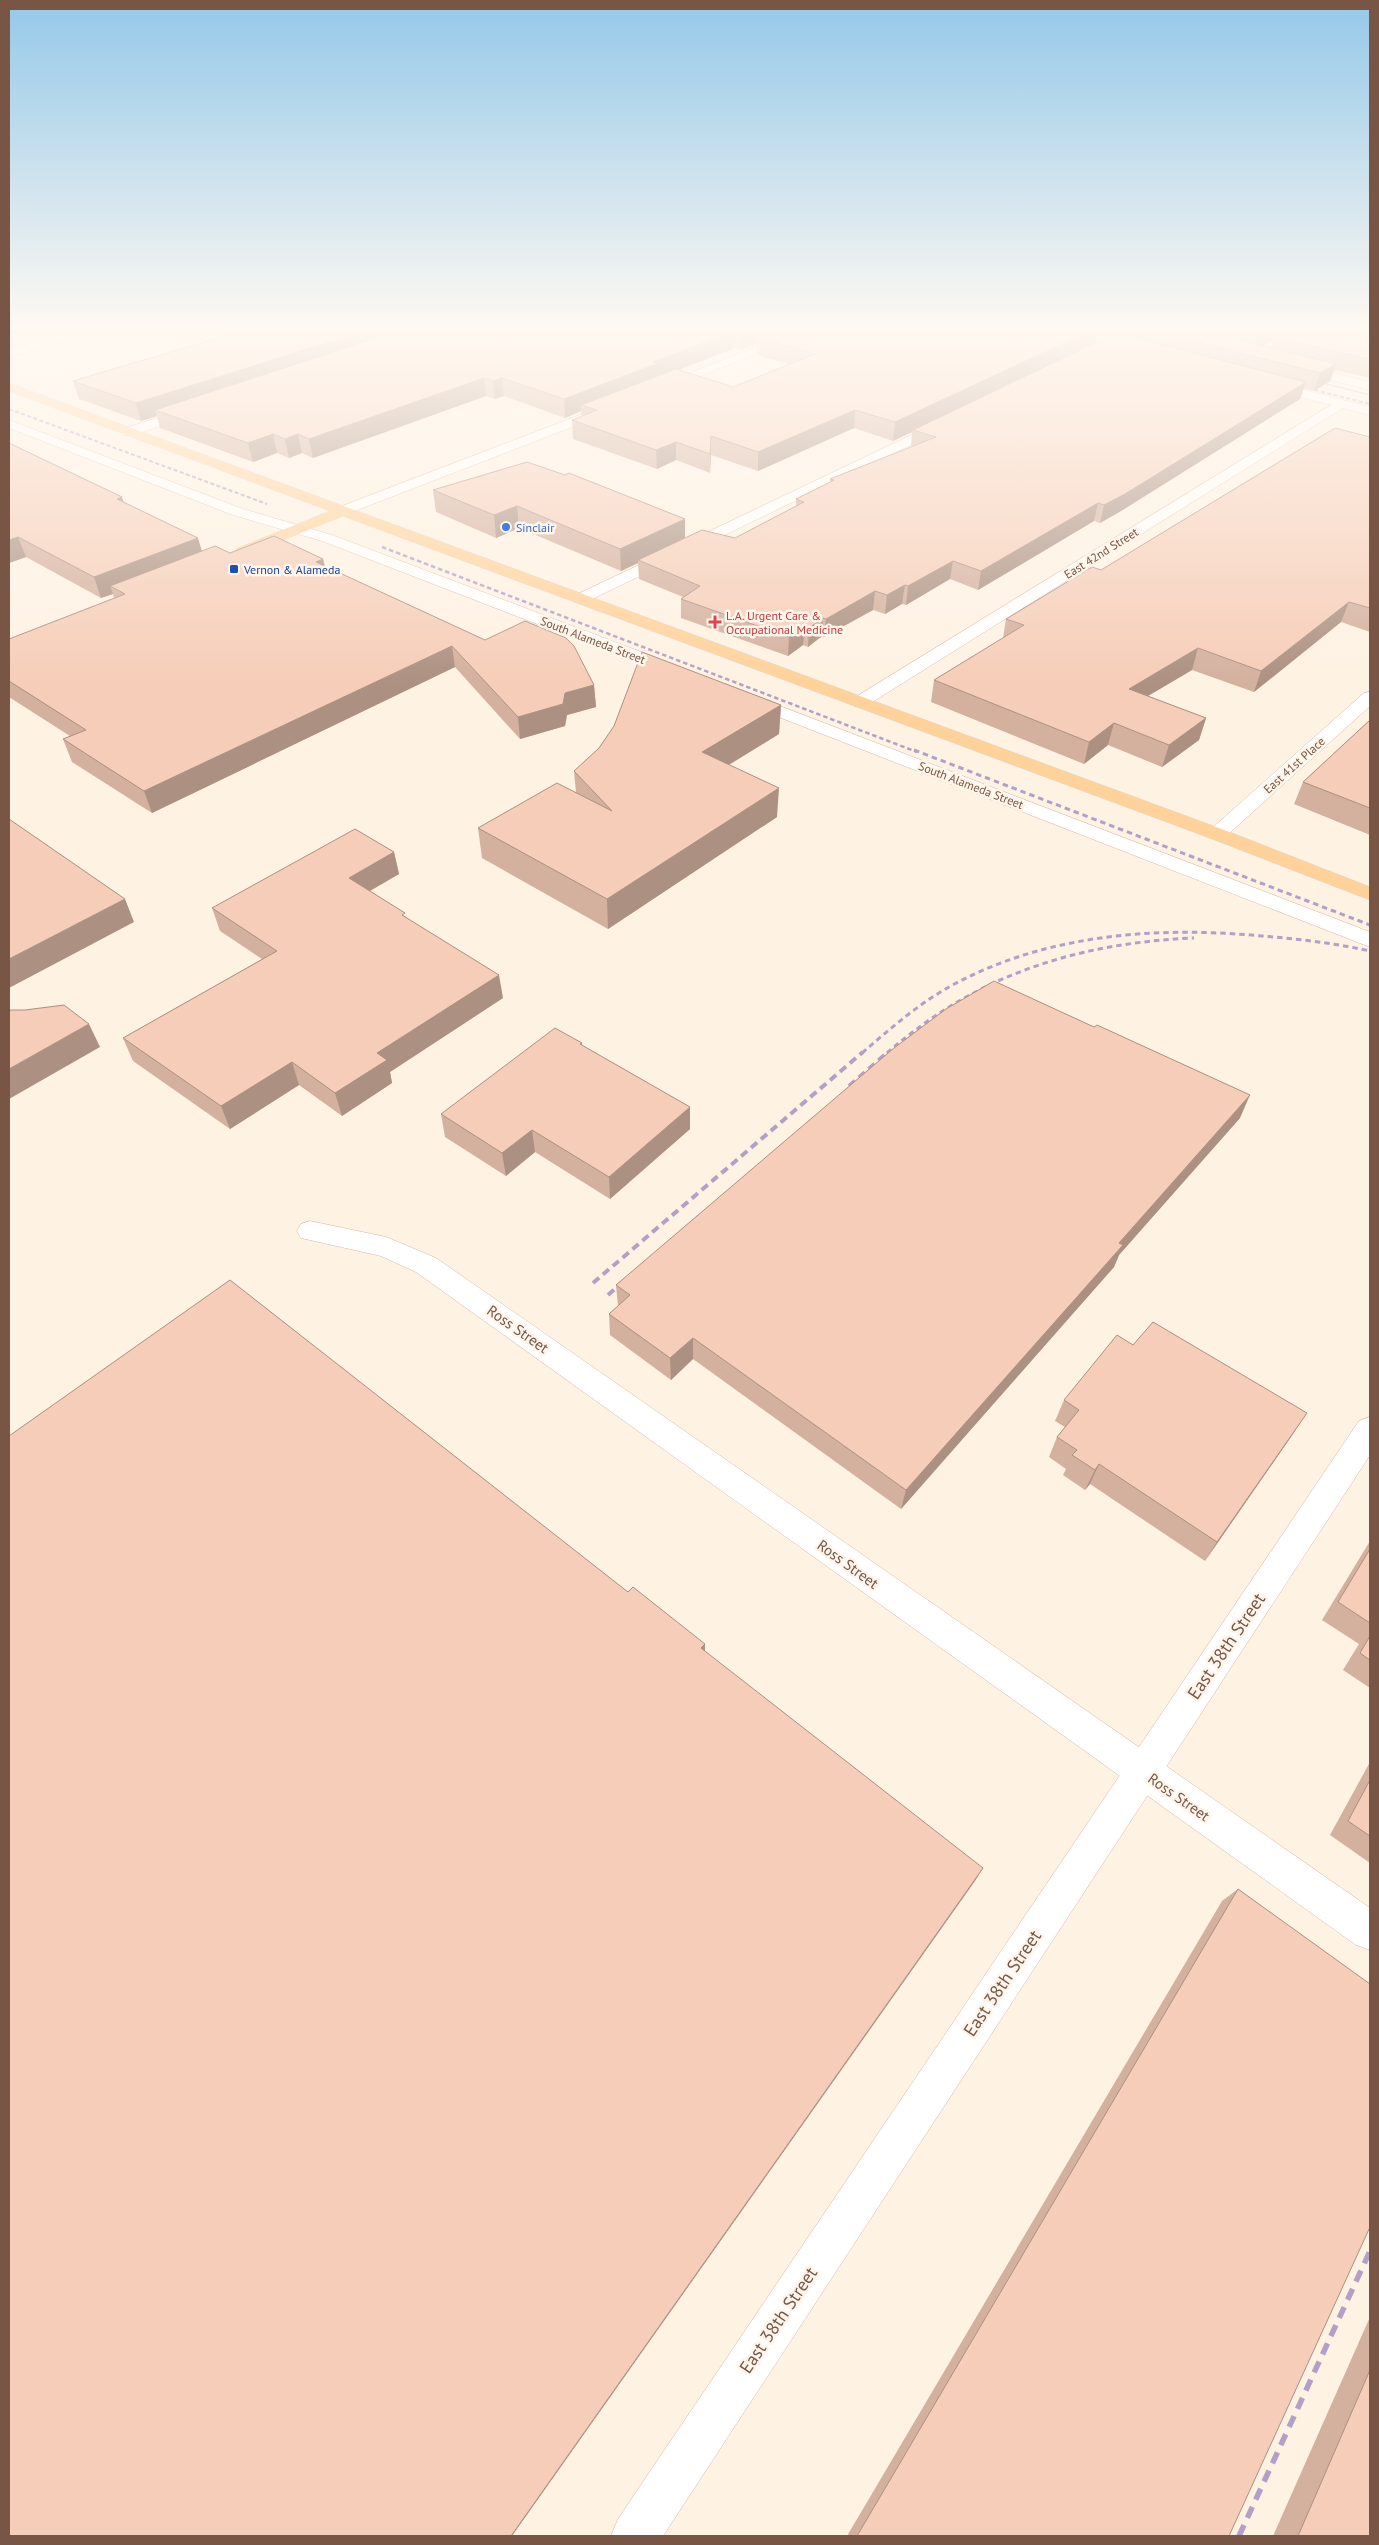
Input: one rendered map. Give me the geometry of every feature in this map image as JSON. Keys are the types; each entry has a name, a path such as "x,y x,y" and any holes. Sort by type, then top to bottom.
{"main road":[{"path":"168,447 1217,834 1370,894"},
{"path":"230,556 342,511"}],"street":[{"name":"South Alameda Street","path":"68,447 236,511 327,538 695,679"},
{"path":"342,511 507,447"},
{"path":"580,599 894,447"},
{"name":"East 42nd Street","path":"860,702 1271,447"},
{"name":"South Alameda Street","path":"732,693 1370,940"},
{"name":"East 41st Place","path":"1217,834 1370,697"},
{"name":"Ross Street","path":"310,1231 386,1247 426,1265 1370,1931"},
{"name":"East 38th Street","path":"635,2536 1370,1430"}],"building":[{"path":"9,447 17,447 122,497 117,499 198,538 94,577 18,537 9,540"},
{"path":"647,447 664,447 656,450"},
{"path":"690,447 710,447 710,454"},
{"path":"743,447 770,447 758,452"},
{"path":"911,447 1201,447 1125,494 1104,505 1098,503 981,571 953,561 908,586 905,585 887,595 875,591 826,619 823,618 809,628 805,626 789,637 681,599 700,586 638,560 702,530 735,538 804,502 796,499 834,480 830,479"},
{"path":"1304,447 1370,447 1370,608 1349,602 1261,671 1198,648 1129,689 1206,718 1169,745 1114,723 1089,742 934,680 1024,625 1006,619 1092,567 1101,570"},
{"path":"527,462 565,475 569,473 685,519 620,549 517,506 494,515 433,490"},
{"path":"274,536 323,559 316,562 485,640 525,621 566,638 574,646 594,685 565,693 563,704 518,717 452,646 144,791 63,739 86,730 9,681 9,639 125,594 110,586 215,546 230,553"},
{"path":"642,652 781,705 702,752 779,788 607,899 478,828 557,783 612,811 574,771 599,748 614,726"},
{"path":"1370,720 1370,808 1303,782"},
{"path":"9,819 125,899 9,959"},
{"path":"355,829 394,852 349,878 405,913 402,915 499,975 377,1053 387,1060 335,1093 292,1062 221,1106 123,1038 277,951 212,908"},
{"path":"994,981 1094,1027 1097,1025 1250,1095 1119,1243 1123,1245 906,1490 693,1338 670,1358 609,1314 630,1295 616,1285 894,1048 946,1009"},
{"path":"64,1005 89,1024 9,1069 9,1010"},
{"path":"555,1028 690,1107 609,1177 532,1130 502,1153 441,1114"},
{"path":"230,1280 628,1592 633,1587 705,1644 701,1648 983,1868 511,2536 9,2536 9,1436"},
{"path":"1153,1322 1307,1413 1217,1542 1099,1464 1095,1470 1072,1455 1077,1450 1057,1437 1079,1410 1064,1400 1117,1335 1133,1345"},
{"path":"1370,1549 1370,1623 1338,1602"},
{"path":"1370,1636 1370,1660 1360,1653"},
{"path":"1370,1780 1370,1836 1348,1821"},
{"path":"1238,1889 1370,1984 1370,2227 1229,2536 857,2536"},
{"path":"1370,2370 1370,2536 1298,2536"}],"railway":[{"path":"112,447 267,504"},
{"path":"382,547 917,752"},
{"path":"914,750 1370,925"},
{"path":"862,1053 915,1009 949,987 985,969 1023,955 1062,945 1101,938 1182,932 1289,938 1370,951"},
{"path":"887,1053 921,1026 956,1003 992,984 1030,968 1069,956 1109,947 1151,941 1194,938"},
{"path":"593,1283 863,1052"},
{"path":"849,1086 888,1052"},
{"path":"608,1295 626,1279"},
{"path":"1239,2536 1370,2251"}],"place":[{"name":"Sinclair","path":"506,527"},
{"name":"Vernon & Alameda","path":"234,569"},
{"name":"L.A. Urgent Care & Occupational Medicine","path":"715,622"}]}
